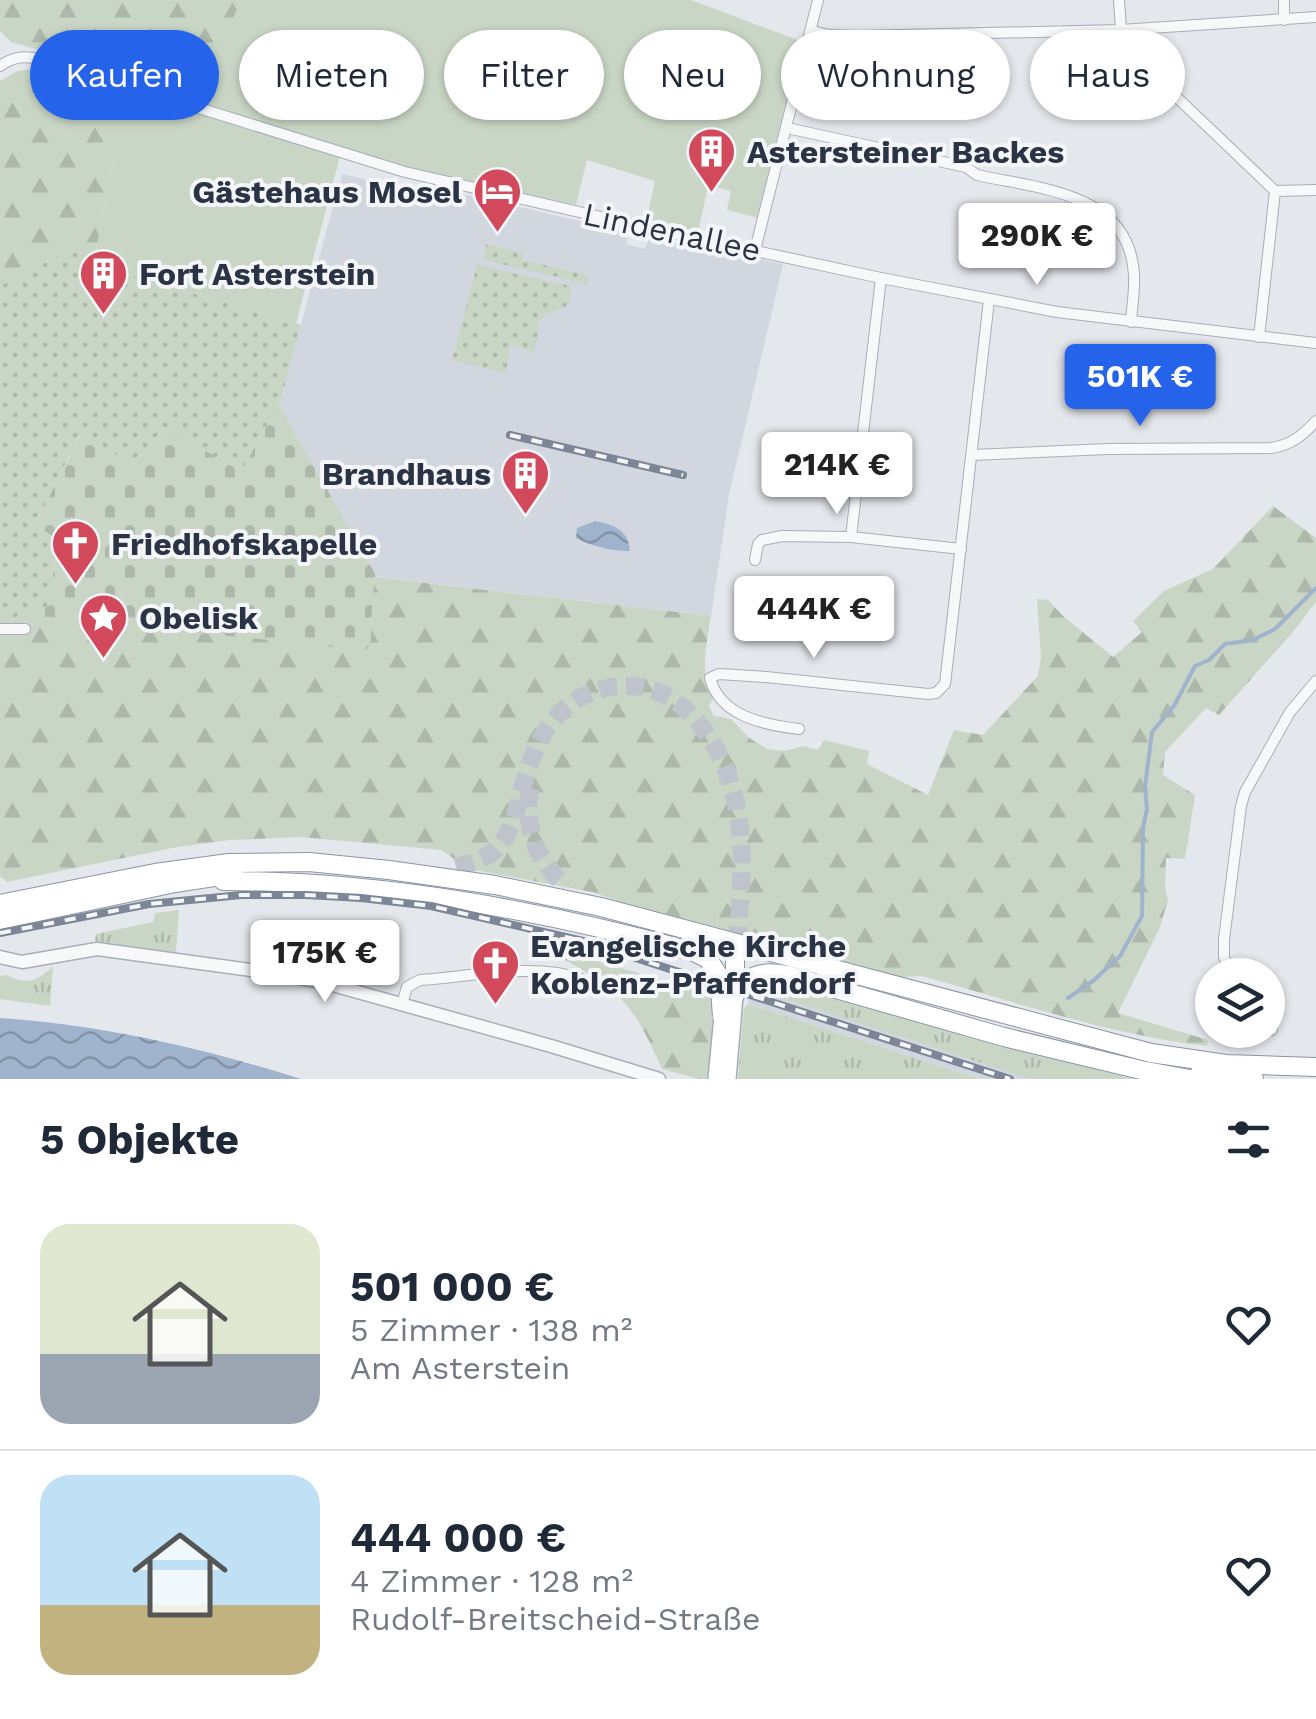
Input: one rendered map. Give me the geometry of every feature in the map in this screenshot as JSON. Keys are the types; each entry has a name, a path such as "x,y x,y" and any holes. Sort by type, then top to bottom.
{"highway":[{"path":"0,904 155,873 229,863 308,862 389,870 495,885 600,907 1151,1053 1226,1064 1316,1067"},
{"path":"389,870 456,867"},
{"path":"0,920 192,880 262,872 336,874 447,887 638,925 1105,1052 1191,1071 1254,1079"},
{"path":"192,880 348,886 465,900 583,923 694,952 731,983"},
{"path":"566,886 600,907"},
{"path":"722,1016 731,983 731,957"},
{"path":"731,983 763,973 787,975 1004,1037 1190,1079"}],"main road":[{"path":"728,1079 731,983"},
{"path":"716,1079 722,1016"}],"street":[{"path":"812,30 818,0"},
{"path":"1118,0 1120,30 1316,17"},
{"path":"1284,0 1284,20"},
{"name":"Lindenallee","path":"0,66 23,56 41,59 405,172 882,278 1131,322 1316,343"},
{"path":"1185,105 1275,191 1316,190"},
{"path":"755,250 788,120"},
{"path":"786,128 966,168 977,175 1075,197 1096,207 1115,224 1128,248 1134,276 1131,322"},
{"path":"1259,337 1275,191"},
{"path":"852,537 882,278"},
{"path":"799,730 768,726 738,713 715,691 710,678 716,674 732,675 936,693 946,684 990,300"},
{"path":"972,455 1271,448 1295,440 1316,421"},
{"path":"755,560 758,544 770,537 852,537 962,549"},
{"path":"0,629 25,629"},
{"path":"1224,958 1241,806 1290,712 1316,681"},
{"path":"0,957 22,962 98,949 322,982 659,1079"},
{"path":"402,1004 407,987 420,980 536,972 580,979"}],"shaded area":[{"path":"342,174 412,190 422,185 620,230 627,236 626,244 645,249 652,237 783,264 729,495 711,616 377,577 279,405"},
{"path":"755,989 1031,1079 980,1079 748,1004"}],"green space":[{"path":"0,0 241,0 219,54 219,30 30,30 30,47 11,42 0,31"},
{"path":"241,0 691,0 781,34 784,120 759,218 727,210 731,191 708,185 698,234 646,223 655,181 587,160 576,205 426,173 342,148 296,324 111,269 96,251 117,142 132,120 219,120 219,53"},
{"path":"30,69 30,120 132,120 117,142 96,251 60,254 0,286 0,81 17,71"},
{"path":"486,244 523,253 522,260 588,275 587,284 484,260"},
{"path":"96,251 111,269 301,325 279,405 241,471 164,427 134,464 80,435 35,524 60,542 48,607 32,613 23,628 0,628 0,286 60,254"},
{"path":"477,265 570,286 570,300 565,307 537,323 534,352 511,345 506,373 452,360"},
{"path":"279,405 377,577 370,644 366,650 46,617 25,629 27,616 48,607 60,542 35,524 81,434 134,464 164,427 241,471"},
{"path":"1273,506 1316,538 1316,602 1219,715 1206,708 1165,752 1163,775 1195,795 1185,859 1166,858 1168,900 1160,927 1118,1013 1195,1036 1195,1044 1099,1026 922,976 903,977 592,892 469,869 441,850 302,837 230,840 7,882 0,876 0,629 25,629 46,617 370,644 374,577 711,616 705,668 714,697 709,706 714,716 731,719 767,749 785,751 803,746 818,750 824,740 869,751 867,764 928,795 954,730 983,735 1038,676 1041,657 1037,599 1048,600 1113,657 1142,632 1133,621 1164,591 1213,569"},
{"path":"179,910 176,953 95,941 96,934 153,922 155,913"},
{"path":"558,950 715,995 709,1079 662,1069 642,1027 622,1000 556,955"},
{"path":"53,966 50,1006 0,999 0,976 31,980"},
{"path":"765,983 782,984 1132,1079 1030,1079 752,988"},
{"path":"748,1004 980,1079 738,1079 744,1008"}],"water":[{"path":"595,521 619,529 630,551 603,548 576,538 577,528"},
{"path":"0,1018 77,1026 152,1040 301,1079 0,1079"}],"waterway":[{"path":"1068,998 1120,956 1142,916 1145,787 1152,732 1174,706 1195,666 1209,660 1225,644 1253,640 1275,629 1316,588"}],"tunnel":[{"path":"456,867 483,858 502,842 538,745 567,706 599,690 628,686 654,690 677,702 696,720 712,742 734,794 741,855 736,958"},
{"path":"530,789 529,817 534,842 547,866 566,886"}],"railway":[{"path":"510,435 683,475"},
{"path":"0,933 149,904 241,895 361,898 431,906 583,941 1010,1079"}],"place":[{"name":"Astersteiner Backes","path":"712,194"},
{"name":"Gästehaus Mosel","path":"497,234"},
{"name":"Fort Asterstein","path":"104,316"},
{"name":"Brandhaus","path":"526,516"},
{"name":"Friedhofskapelle","path":"76,586"},
{"name":"Obelisk","path":"104,660"},
{"name":"Evangelische Kirche Koblenz-Pfaffendorf","path":"495,1006"}]}
